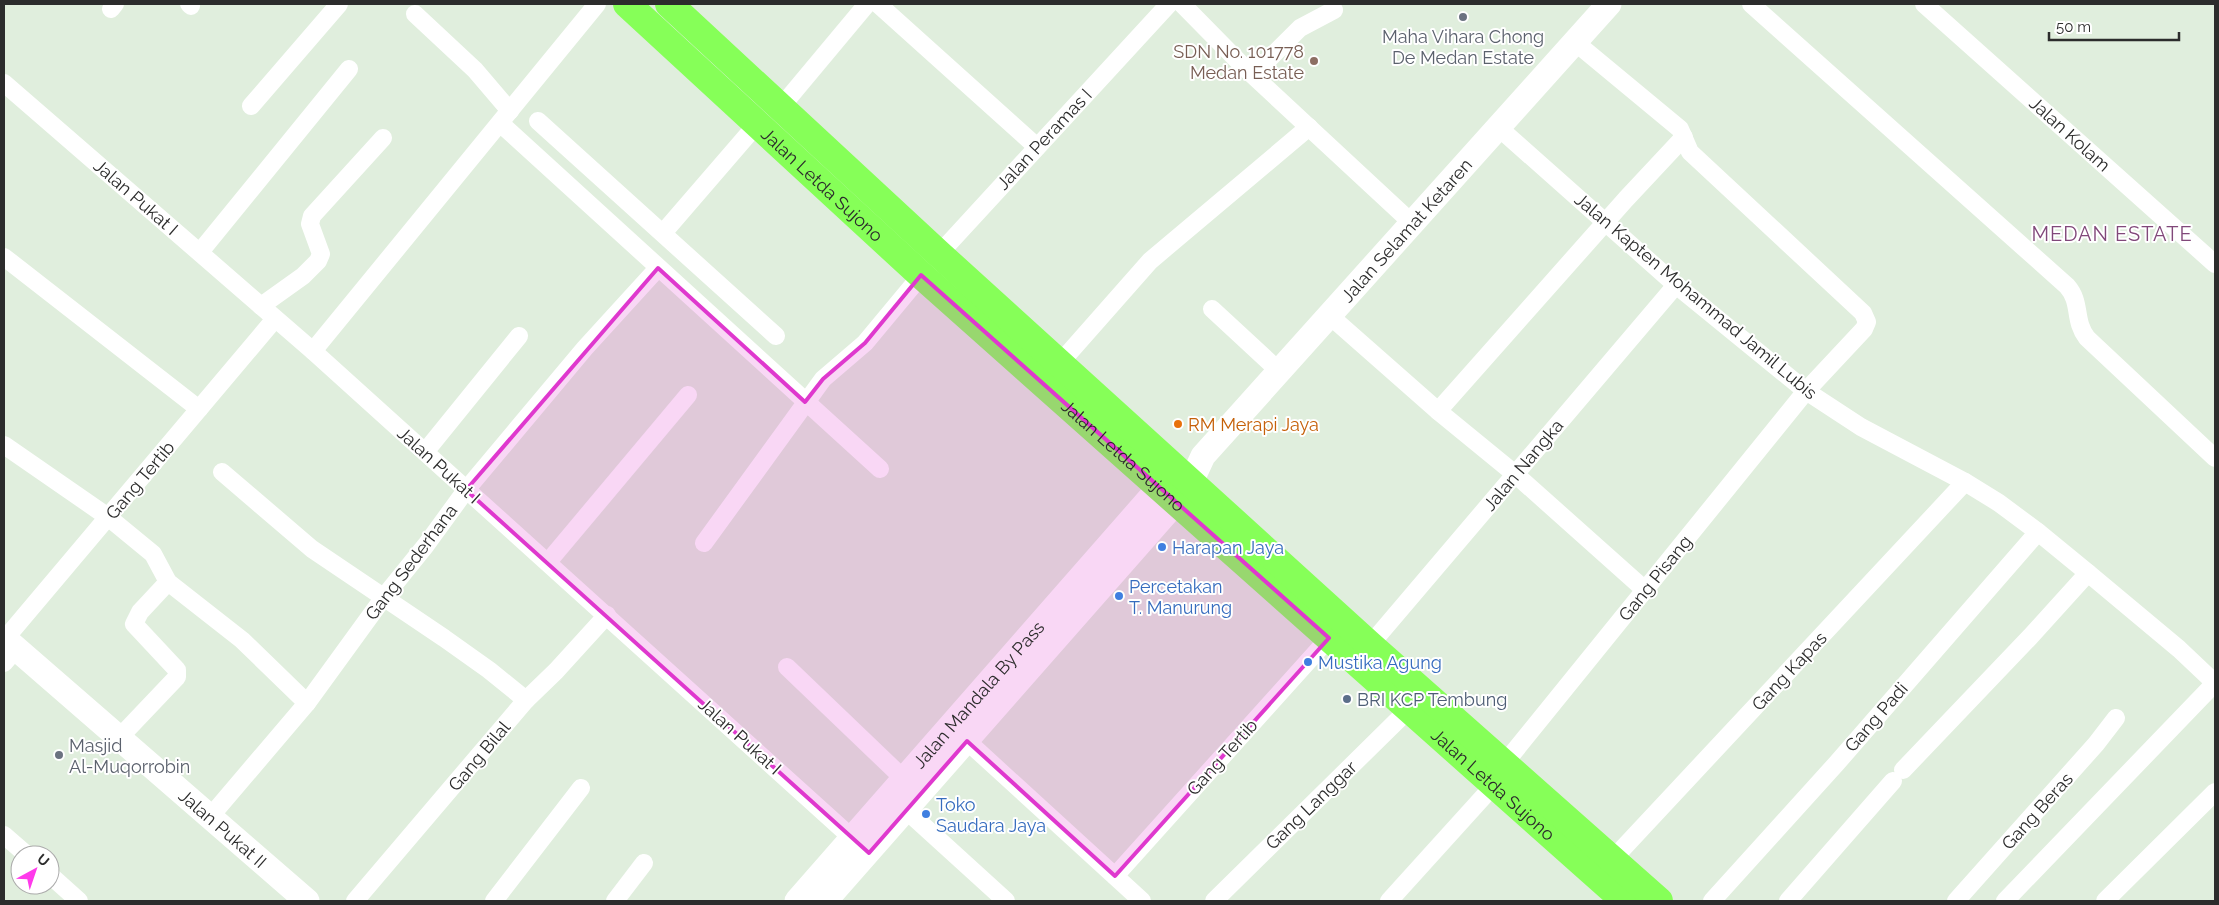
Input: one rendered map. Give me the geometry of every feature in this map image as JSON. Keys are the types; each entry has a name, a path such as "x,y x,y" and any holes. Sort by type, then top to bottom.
{"highway":[{"name":"Jalan Letda Sujono","path":"627,4 758,122 921,275 1370,645 1625,901"},
{"name":"Jalan Letda Sujono","path":"669,4 939,254 1060,363 1176,485 1329,638 1409,709 1612,860 1659,901"}],"street":[{"path":"251,106 339,4"},
{"path":"313,351 597,4"},
{"path":"781,107 867,4"},
{"path":"878,4 1037,147"},
{"name":"Jalan Peramas I","path":"704,543 823,379 865,343 939,254 1168,4"},
{"path":"1182,4 1245,68 1412,223"},
{"name":"Jalan Selamat Ketaren","path":"1176,485 1609,4"},
{"path":"1751,4 2067,286 2076,298 2078,323 2087,338 2215,458"},
{"name":"Jalan Kolam","path":"1924,4 2215,264"},
{"path":"1245,68 1266,62 1300,28 1334,10"},
{"path":"415,14 475,70 505,117 658,268 880,469"},
{"path":"1438,411 1605,222 1684,137 1676,125 1575,42"},
{"path":"200,252 349,69"},
{"name":"Jalan Pukat I","path":"4,84 200,252 261,306 274,320 313,351 861,846"},
{"path":"538,121 776,336"},
{"path":"663,233 758,122"},
{"path":"1060,363 1150,261 1309,127"},
{"name":"Jalan Kapten Mohammad Jamil Lubis","path":"1498,127 1676,285 1806,391 1861,427 1965,482 2038,532 2179,648 2215,683"},
{"name":"Gang Pisang","path":"1389,901 1499,775 1806,391 1864,329 1866,317 1690,152 1684,137"},
{"path":"261,306 303,276 318,261 321,254 310,224 312,216 383,138"},
{"path":"4,257 199,409"},
{"name":"Gang Sederhana","path":"210,817 307,703 384,596 426,545 466,490 585,348 658,268"},
{"name":"Jalan Nangka","path":"1370,645 1676,285"},
{"path":"1212,309 1279,371"},
{"path":"1329,315 1438,411 1515,474 1645,590"},
{"name":"Gang Tertib","path":"7,647 108,517 274,320"},
{"path":"425,452 519,336"},
{"path":"548,562 688,396"},
{"path":"4,445 108,517 152,554 168,582 242,640 307,703"},
{"path":"222,472 312,549 482,664 526,700"},
{"name":"Gang Kapas","path":"1612,860 1965,482"},
{"name":"Jalan Mandala By Pass","path":"797,901 906,810 967,741 1176,485"},
{"name":"Jalan Mandala By Pass","path":"825,901 905,780 1176,485"},
{"name":"Gang Padi","path":"1712,901 1836,764 2038,532"},
{"path":"1788,901 1898,776 2025,643 2088,573"},
{"path":"119,738 177,677 178,672 173,665 134,624 140,612 168,582"},
{"name":"Gang Bilal","path":"355,901 526,700 556,671 607,615"},
{"name":"Gang Tertib","path":"1115,876 1329,638"},
{"name":"Jalan Pukat II","path":"7,647 119,738 306,901"},
{"path":"787,667 905,780"},
{"path":"2005,901 2215,683"},
{"name":"Gang Langgar","path":"1214,901 1409,709"},
{"name":"Gang Beras","path":"1956,901 2084,759 2116,718"},
{"path":"967,741 1142,901"},
{"path":"494,901 581,788"},
{"path":"2105,901 2215,792"},
{"path":"906,810 1006,901"},
{"path":"4,834 16,845"},
{"path":"615,901 644,863"},
{"path":"60,885 79,901"}],"highlighted area":[{"path":"658,268 805,402 823,379 865,343 921,275 1329,638 1115,876 967,741 869,853 466,490"}],"place":[{"name":"Maha Vihara Chong De Medan Estate","path":"1463,17"},
{"name":"SDN No. 101778 Medan Estate","path":"1314,61"},
{"name":"RM Merapi Jaya","path":"1178,424"},
{"name":"Harapan Jaya","path":"1162,547"},
{"name":"Percetakan T. Manurung","path":"1119,596"},
{"name":"Mustika Agung","path":"1308,662"},
{"name":"BRI KCP Tembung","path":"1347,699"},
{"name":"Masjid Al-Muqorrobin","path":"59,755"},
{"name":"Toko Saudara Jaya","path":"926,814"}],"district":[{"name":"MEDAN ESTATE","path":"2112,234"}]}
